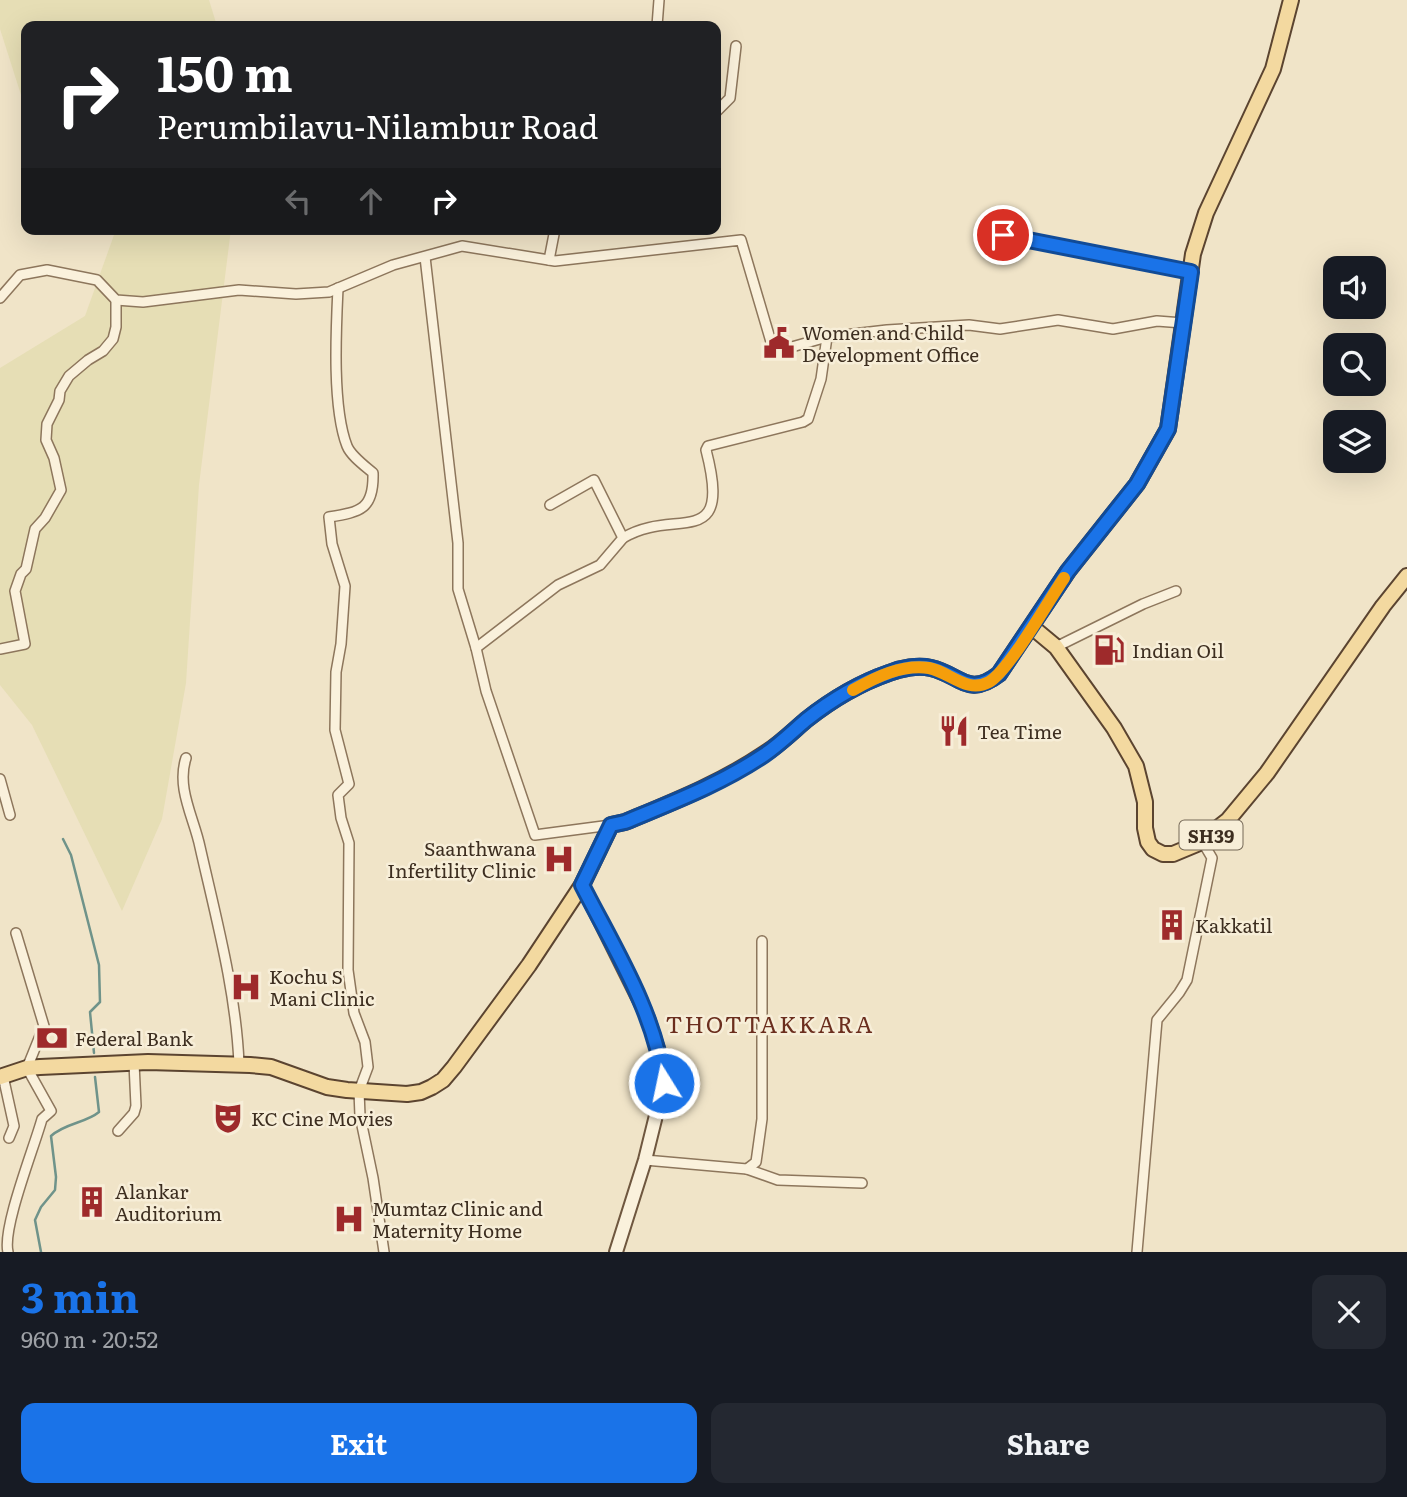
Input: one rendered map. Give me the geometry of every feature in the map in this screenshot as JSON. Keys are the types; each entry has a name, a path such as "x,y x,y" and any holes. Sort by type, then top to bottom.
{"main road":[{"path":"1,1076 27,1068 134,1063 239,1064 271,1067 327,1087 407,1094 421,1092 443,1080 529,965 582,885 611,825 625,822 708,787 765,754 831,702 890,672 931,668 967,685 989,682 999,674 1068,571 1137,484 1168,429 1191,272 1206,213 1273,69 1291,0"},
{"name":"SH39","path":"1032,627 1056,647 1114,727 1132,758 1145,802 1145,828 1153,849 1163,855 1173,854 1202,841 1228,820 1255,788 1382,606 1407,576"},
{"path":"582,885 648,1018 661,1058 664,1083 645,1160 616,1252"}],"street":[{"path":"657,21 659,0"},
{"path":"721,108 730,98 736,46"},
{"path":"549,260 554,235"},
{"path":"1003,235 1191,272"},
{"path":"0,298 20,275 47,271 97,280 116,300 144,302 239,290 296,294 330,292 393,265 461,246 549,260 741,240 774,352 827,337 887,330 969,325 1000,329 1058,320 1113,329 1157,321 1183,323"},
{"path":"425,257 458,542 458,589 486,691 535,835 611,825"},
{"path":"338,288 336,338 339,406 348,448 373,473 374,493 364,507 350,514 329,517 332,544 345,586 336,672 335,730 349,784 338,795 341,818 349,842 348,970 354,1013 365,1042 368,1067 359,1091 360,1116 384,1252"},
{"path":"0,649 25,644 15,591 18,580 26,569 35,530 61,490 54,458 46,440 47,425 69,376 103,351 113,339 116,300"},
{"path":"476,648 558,585 600,565 623,538 637,529 700,521 712,505 713,488 706,450 708,446 808,419 821,379 827,337"},
{"path":"550,505 594,480 623,538"},
{"path":"1056,647 1143,604 1176,591"},
{"path":"186,758 183,766 186,802 198,836 238,1028 239,1064"},
{"path":"0,779 10,815"},
{"path":"1137,1252 1157,1020 1187,980 1212,858 1202,841"},
{"path":"8,1252 6,1242 41,1119 51,1111 27,1068 44,1026 16,933"},
{"path":"747,1169 756,1163 762,1119 762,941"},
{"path":"118,1131 134,1113 136,1106 134,1063"},
{"path":"1,1076 14,1126 9,1138"},
{"path":"645,1160 747,1169 778,1180 862,1183"}],"shaded area":[{"path":"0,0 209,0 215,21 21,21 21,95 0,29"},
{"path":"114,235 230,235 199,485 186,683 162,819 122,911 32,725 0,685 0,368 85,316"}],"waterway":[{"path":"63,839 71,855 99,965 100,1002 90,1012 94,1053"},
{"path":"41,1252 35,1220 41,1207 55,1190 51,1136 99,1112 95,1077"}],"slow traffic":[{"path":"853,690 890,672 919,668 931,668 967,685 989,682 1011,658 1064,578"}],"place":[{"name":"Women and Child Development Office","path":"779,343"},
{"name":"Indian Oil","path":"1109,650"},
{"name":"Tea Time","path":"954,731"},
{"name":"Saanthwana Infertility Clinic","path":"559,859"},
{"name":"Kakkatil","path":"1172,925"},
{"name":"Kochu S Mani Clinic","path":"246,987"},
{"name":"Federal Bank","path":"52,1038"},
{"name":"KC Cine Movies","path":"228,1118"},
{"name":"Alankar Auditorium","path":"92,1202"},
{"name":"Mumtaz Clinic and Maternity Home","path":"349,1219"}],"district":[{"name":"THOTTAKKARA","path":"770,1023"}],"route":[{"path":"664,1083 661,1058 648,1018 582,885 611,825 625,822 708,787 765,754 831,702 890,672 931,668 967,685 989,682 1011,658 1068,571 1137,484 1168,429 1191,272 1003,235"}]}
